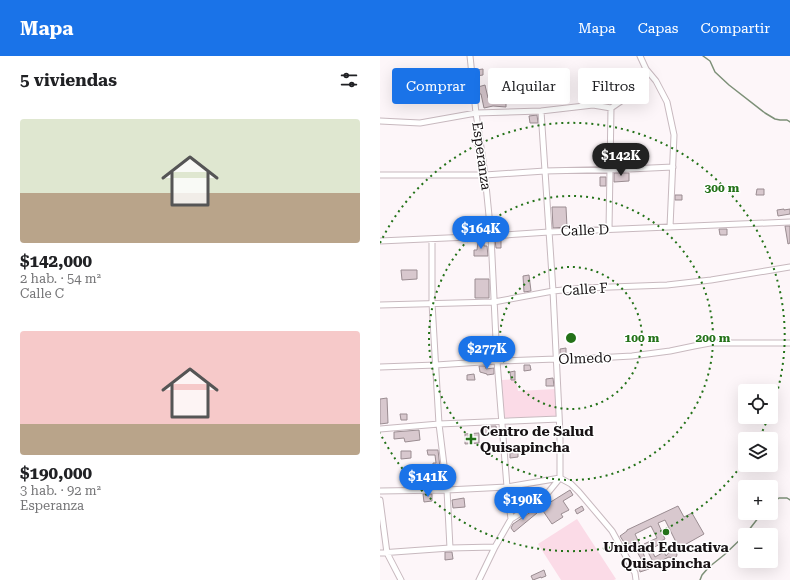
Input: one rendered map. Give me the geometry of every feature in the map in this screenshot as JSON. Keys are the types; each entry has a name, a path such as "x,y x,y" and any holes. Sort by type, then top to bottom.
{"street":[{"name":"Esperanza","path":"470,56 485,175 497,361 511,519"},
{"path":"640,56 646,68"},
{"path":"649,73 656,81 667,102 674,135 670,227"},
{"path":"380,121 420,123 476,113 541,111 593,105 612,108 618,104"},
{"path":"609,229 612,108"},
{"path":"479,580 511,519 542,500 560,478 560,434 553,291 541,111"},
{"path":"380,175 485,175 673,167"},
{"name":"Calle D","path":"380,241 609,229 790,222"},
{"path":"432,239 432,303 439,424 447,490 450,548"},
{"name":"Calle F","path":"380,305 494,302 553,291 583,288 667,285 712,280 790,267"},
{"name":"Olmedo","path":"380,366 436,365 632,356 710,344 790,343"},
{"path":"380,429 439,424 559,419"},
{"path":"380,491 507,487 560,478 571,484 579,492 612,531 635,573 636,580"},
{"path":"380,500 387,553 401,580"},
{"path":"380,553 450,548 495,547"}],"shaded area":[{"path":"516,379 518,391 556,389 556,416 503,418 502,380"},
{"path":"577,519 616,579 561,580 538,544"}],"building":[{"path":"480,69 483,69 483,75 480,75"},
{"path":"485,85 488,104 506,104 506,107 493,106 484,108 480,94 480,86"},
{"path":"537,115 538,123 530,123 529,116"},
{"path":"614,173 629,173 629,181 614,182"},
{"path":"600,177 606,177 606,186 600,186"},
{"path":"757,189 764,189 764,195 756,195"},
{"path":"675,195 682,195 682,200 675,200"},
{"path":"552,207 566,207 567,227 553,228"},
{"path":"790,209 790,214 778,216 777,210"},
{"path":"785,226 790,226 790,243 788,244"},
{"path":"719,229 727,229 727,235 720,235"},
{"path":"495,240 501,240 501,248 496,248"},
{"path":"478,242 484,242 484,246 487,246 488,256 474,256 474,250 477,250"},
{"path":"401,270 417,270 417,279 402,280"},
{"path":"529,275 531,291 524,292 523,276"},
{"path":"475,279 489,279 489,298 475,298"},
{"path":"501,340 507,340 508,350 502,350"},
{"path":"566,348 566,355 560,355 560,349"},
{"path":"524,365 530,365 531,370 524,371"},
{"path":"479,366 485,366 486,369 494,368 494,374 487,375 480,372"},
{"path":"515,371 515,380 511,380 510,372"},
{"path":"474,374 475,380 467,380 467,375"},
{"path":"553,378 554,386 546,386 546,379"},
{"path":"387,398 388,423 380,424 380,399"},
{"path":"400,414 407,414 407,420 401,420"},
{"path":"482,426 496,426 497,432 482,435"},
{"path":"419,430 420,440 405,442 404,438 394,439 394,432"},
{"path":"479,433 479,443 465,444 465,434"},
{"path":"427,450 438,450 440,468 433,468 433,463 436,463 435,455 428,455"},
{"path":"401,451 411,451 411,458 401,459"},
{"path":"518,452 518,457 510,458 510,453"},
{"path":"570,490 573,495 563,501 569,510 561,514 563,517 552,524 541,508"},
{"path":"423,494 432,494 432,501 424,502"},
{"path":"464,498 465,507 453,508 452,500"},
{"path":"582,506 584,510 577,514 575,510"},
{"path":"678,506 684,517 692,513 704,534 679,548 665,520 658,523 665,539 651,549 655,557 664,552 666,556 672,550 676,551 677,555 674,559 669,557 654,564 644,544 657,538 651,526 635,534 649,569 640,572 639,567 644,564 632,543 627,547 620,536 627,530"},
{"path":"535,509 537,513 514,532 511,528 513,524"},
{"path":"445,552 452,552 453,559 445,560"},
{"path":"544,570 546,576 533,580 531,576"}],"waterway":[{"path":"703,56 710,61 715,72 729,85 765,113 775,119 787,120 790,122"},
{"path":"778,499 787,498 790,500"},
{"path":"700,580 702,575 709,567 745,535 757,520"}],"place":[{"name":"Centro de Salud Quisapincha","path":"471,439"},
{"name":"Unidad Educativa Quisapincha","path":"666,532"}]}
